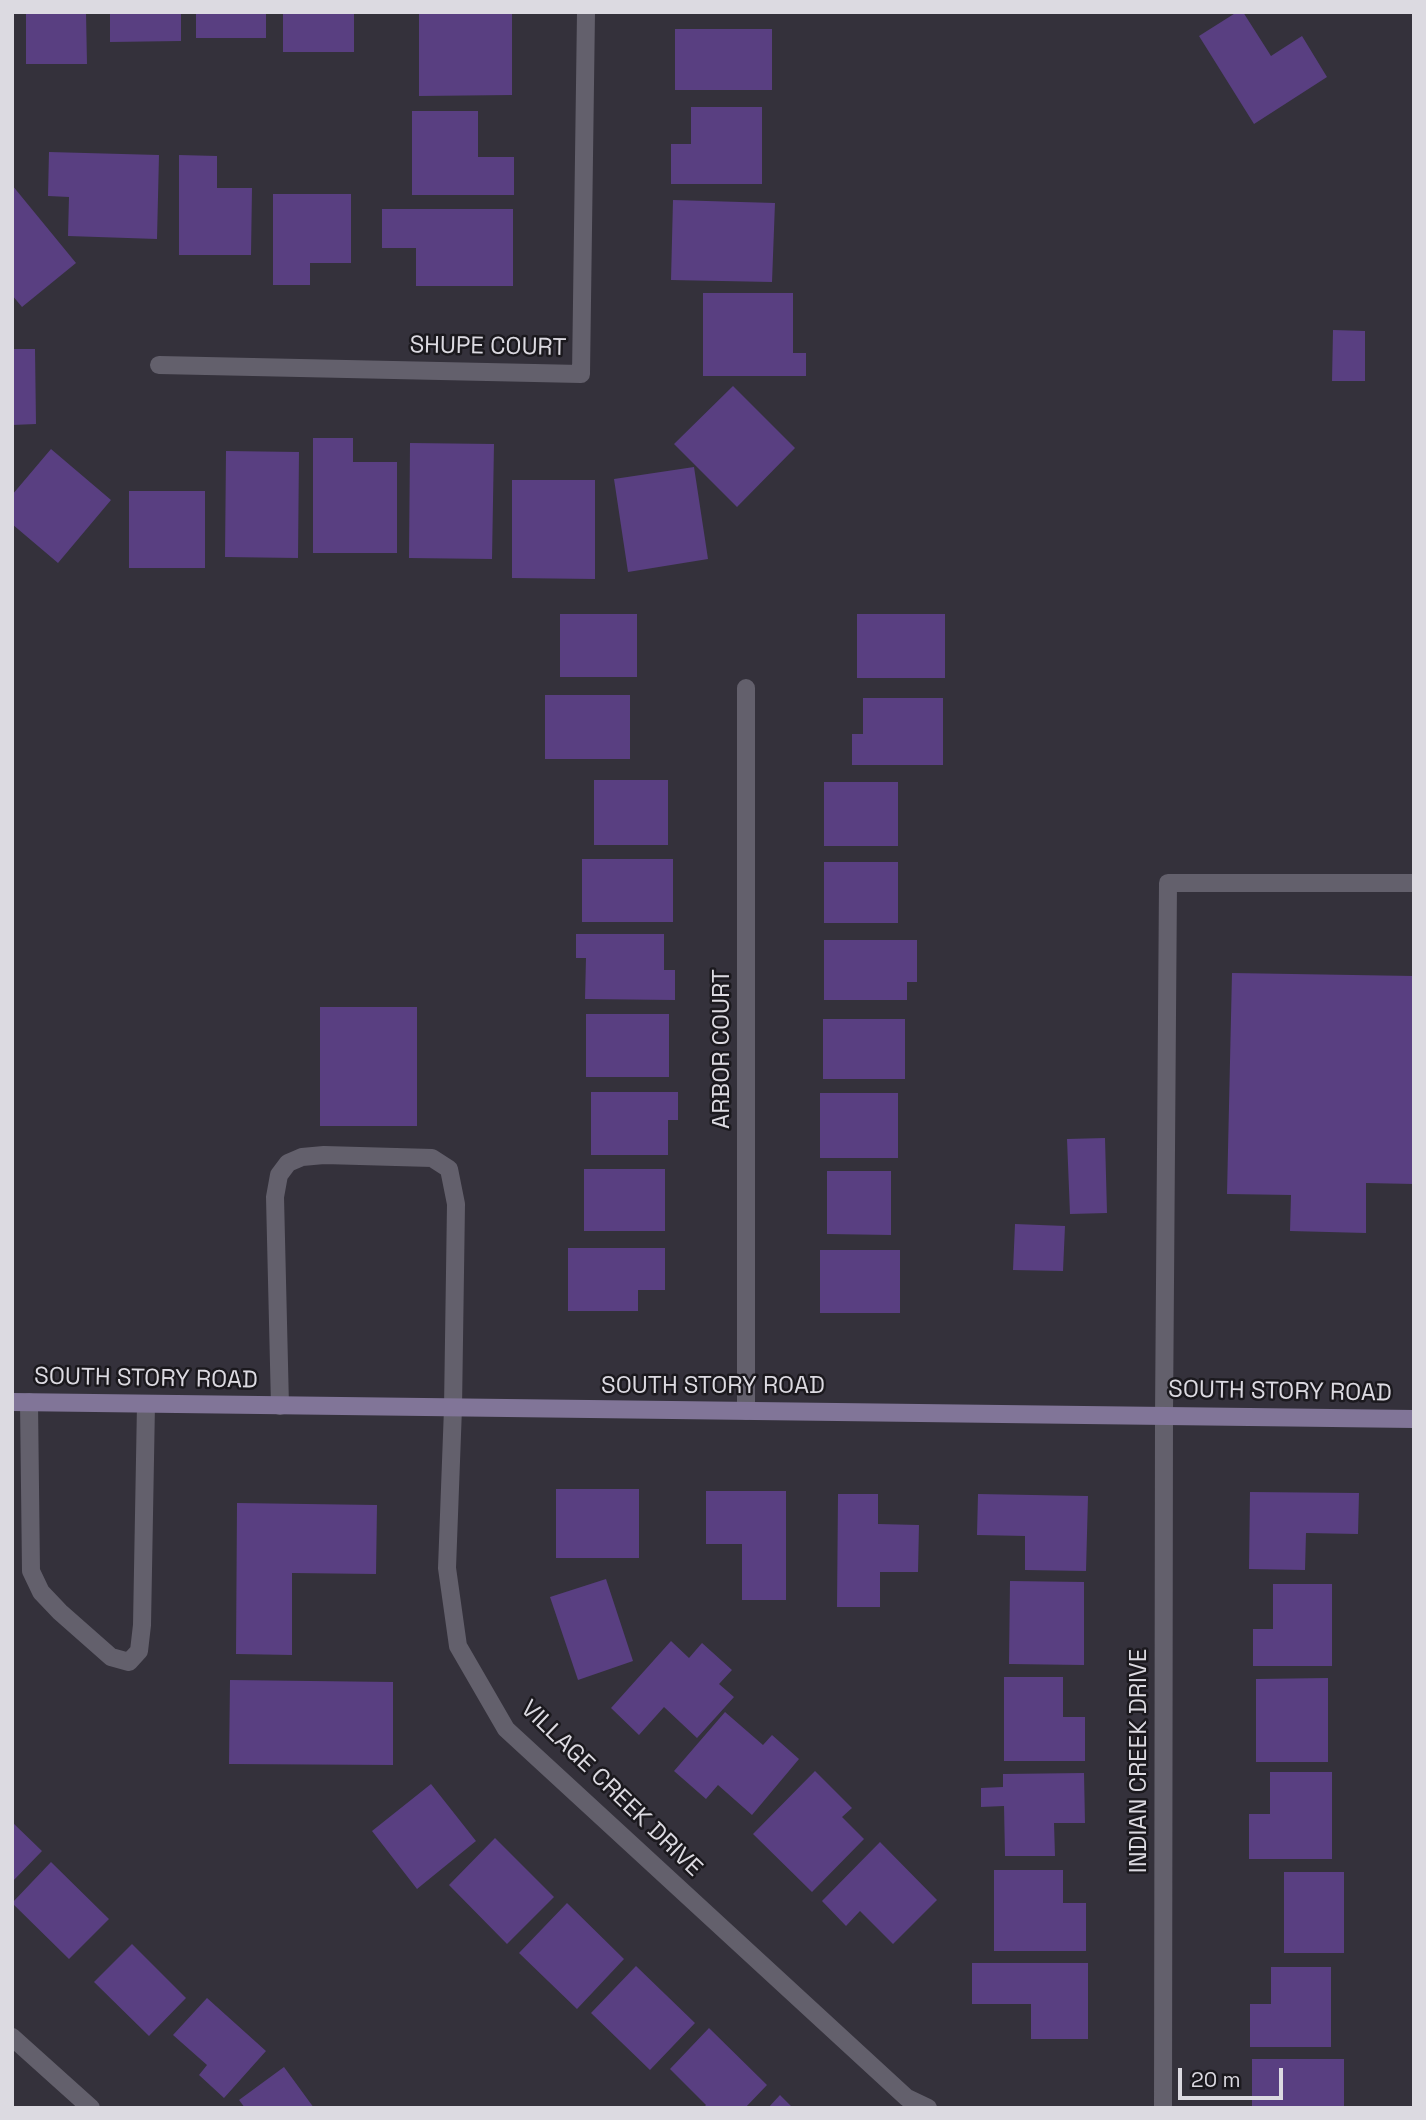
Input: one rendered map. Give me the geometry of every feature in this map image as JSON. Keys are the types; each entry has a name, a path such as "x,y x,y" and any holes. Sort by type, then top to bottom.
{"main road":[{"name":"SOUTH STORY ROAD","path":"21,1402 1414,1419"}],"street":[{"name":"SHUPE COURT","path":"159,366 581,374 586,12"},
{"name":"ARBOR COURT","path":"746,688 746,1411"},
{"name":"INDIAN CREEK DRIVE","path":"1163,2108 1168,883 1414,883"},
{"name":"VILLAGE CREEK DRIVE","path":"280,1406 275,1197 279,1175 288,1163 302,1157 324,1155 432,1158 449,1169 456,1204 447,1569 458,1646 506,1729 907,2098 928,2108"},
{"path":"21,1402 31,1571 41,1592 60,1612 111,1657 129,1662 139,1651 142,1625 146,1404"},
{"path":"12,2037 91,2108"}],"building":[{"path":"26,12 86,12 87,64 26,64"},
{"path":"110,12 181,12 181,41 110,42"},
{"path":"196,12 266,12 266,38 196,38"},
{"path":"283,12 354,12 354,52 283,52"},
{"path":"419,12 512,12 512,95 419,96"},
{"path":"1237,12 1243,12 1271,56 1302,36 1327,77 1254,124 1199,36"},
{"path":"675,29 772,29 772,90 675,90"},
{"path":"691,107 762,107 762,184 671,184 671,144 691,144"},
{"path":"412,111 478,111 478,157 514,157 514,195 412,195"},
{"path":"49,152 159,155 157,239 68,236 69,197 48,196"},
{"path":"179,155 217,156 217,188 252,188 251,255 179,255"},
{"path":"12,185 76,263 22,307 12,295"},
{"path":"273,194 351,194 351,263 310,263 310,285 273,285"},
{"path":"673,200 775,203 772,282 671,280"},
{"path":"382,209 513,209 513,286 416,286 416,248 382,248"},
{"path":"703,293 793,293 793,353 806,353 806,376 703,376"},
{"path":"1333,330 1365,331 1365,381 1332,381"},
{"path":"12,349 35,349 36,424 12,425"},
{"path":"733,386 795,448 737,507 674,444"},
{"path":"313,438 353,438 353,462 397,462 397,553 313,553"},
{"path":"410,443 494,444 492,559 409,558"},
{"path":"51,449 111,500 58,563 12,524 12,495"},
{"path":"226,451 299,452 298,558 225,557"},
{"path":"694,467 708,559 628,572 614,479"},
{"path":"512,480 595,480 595,579 512,578"},
{"path":"129,491 205,491 205,568 129,568"},
{"path":"560,614 637,614 637,677 560,677"},
{"path":"857,614 945,614 945,678 857,678"},
{"path":"545,695 630,695 630,759 545,759"},
{"path":"863,698 943,698 943,765 852,765 852,734 863,734"},
{"path":"594,780 668,780 668,845 594,845"},
{"path":"824,782 898,782 898,846 824,846"},
{"path":"582,859 673,859 673,922 582,922"},
{"path":"824,862 898,862 898,923 824,923"},
{"path":"576,934 664,934 664,970 675,970 675,1000 585,999 586,958 576,958"},
{"path":"824,940 917,940 917,982 907,982 907,1000 824,1000"},
{"path":"1232,973 1414,976 1414,1184 1366,1183 1366,1233 1290,1231 1291,1195 1227,1194"},
{"path":"320,1007 417,1007 417,1126 320,1126"},
{"path":"586,1014 669,1014 669,1077 586,1077"},
{"path":"823,1019 905,1019 905,1079 823,1079"},
{"path":"591,1092 678,1092 678,1120 668,1120 668,1155 591,1155"},
{"path":"820,1093 898,1093 898,1158 820,1158"},
{"path":"1105,1138 1107,1213 1070,1214 1067,1139"},
{"path":"584,1169 665,1169 665,1231 584,1231"},
{"path":"827,1171 891,1171 891,1235 827,1234"},
{"path":"1015,1224 1065,1226 1063,1271 1013,1270"},
{"path":"568,1248 665,1248 665,1290 638,1290 638,1311 568,1311"},
{"path":"820,1250 900,1250 900,1313 820,1313"},
{"path":"556,1489 639,1489 639,1558 556,1558"},
{"path":"706,1491 786,1491 786,1600 742,1600 742,1544 706,1544"},
{"path":"1250,1492 1359,1493 1358,1534 1306,1533 1305,1570 1249,1569"},
{"path":"838,1494 878,1494 878,1524 919,1525 918,1572 880,1572 880,1607 837,1607"},
{"path":"978,1494 1088,1496 1086,1571 1025,1570 1025,1536 977,1535"},
{"path":"237,1503 377,1505 376,1574 292,1573 292,1655 236,1654"},
{"path":"606,1579 633,1661 578,1680 550,1597"},
{"path":"1010,1581 1084,1582 1084,1665 1009,1664"},
{"path":"1273,1584 1332,1584 1332,1666 1253,1666 1253,1629 1273,1629"},
{"path":"671,1641 689,1658 702,1643 732,1670 719,1684 734,1697 697,1738 664,1707 639,1735 611,1708"},
{"path":"1004,1677 1063,1677 1063,1717 1085,1717 1085,1761 1004,1761"},
{"path":"1328,1678 1328,1762 1256,1762 1256,1679"},
{"path":"230,1680 393,1682 393,1765 229,1764"},
{"path":"725,1712 763,1745 772,1735 799,1759 752,1815 718,1785 706,1799 674,1771"},
{"path":"815,1771 852,1808 842,1817 864,1839 812,1892 753,1834"},
{"path":"1270,1772 1332,1772 1332,1859 1249,1859 1249,1814 1270,1814"},
{"path":"1084,1773 1085,1823 1054,1823 1055,1856 1005,1856 1004,1806 981,1807 981,1788 1003,1787 1003,1774"},
{"path":"431,1784 476,1841 417,1889 372,1831"},
{"path":"12,1822 42,1851 12,1882"},
{"path":"495,1838 554,1897 507,1944 449,1885"},
{"path":"880,1842 937,1900 893,1944 860,1911 846,1926 822,1901"},
{"path":"51,1862 109,1919 69,1959 12,1903"},
{"path":"994,1870 1063,1870 1063,1903 1086,1903 1086,1951 994,1951"},
{"path":"1284,1872 1344,1872 1344,1953 1284,1953"},
{"path":"567,1903 624,1959 577,2009 519,1953"},
{"path":"132,1944 186,1998 149,2036 94,1982"},
{"path":"972,1963 1088,1963 1088,2039 1031,2039 1031,2004 972,2004"},
{"path":"636,1966 695,2023 650,2070 591,2013"},
{"path":"1271,1967 1331,1967 1331,2047 1250,2047 1250,2004 1271,2004"},
{"path":"207,1998 266,2051 224,2098 199,2075 207,2065 173,2035"},
{"path":"709,2028 767,2085 745,2108 703,2108 706,2105 670,2069"},
{"path":"1252,2059 1344,2059 1344,2108 1252,2108"},
{"path":"284,2067 314,2108 245,2108 239,2100"},
{"path":"780,2095 793,2108 768,2108"}]}
